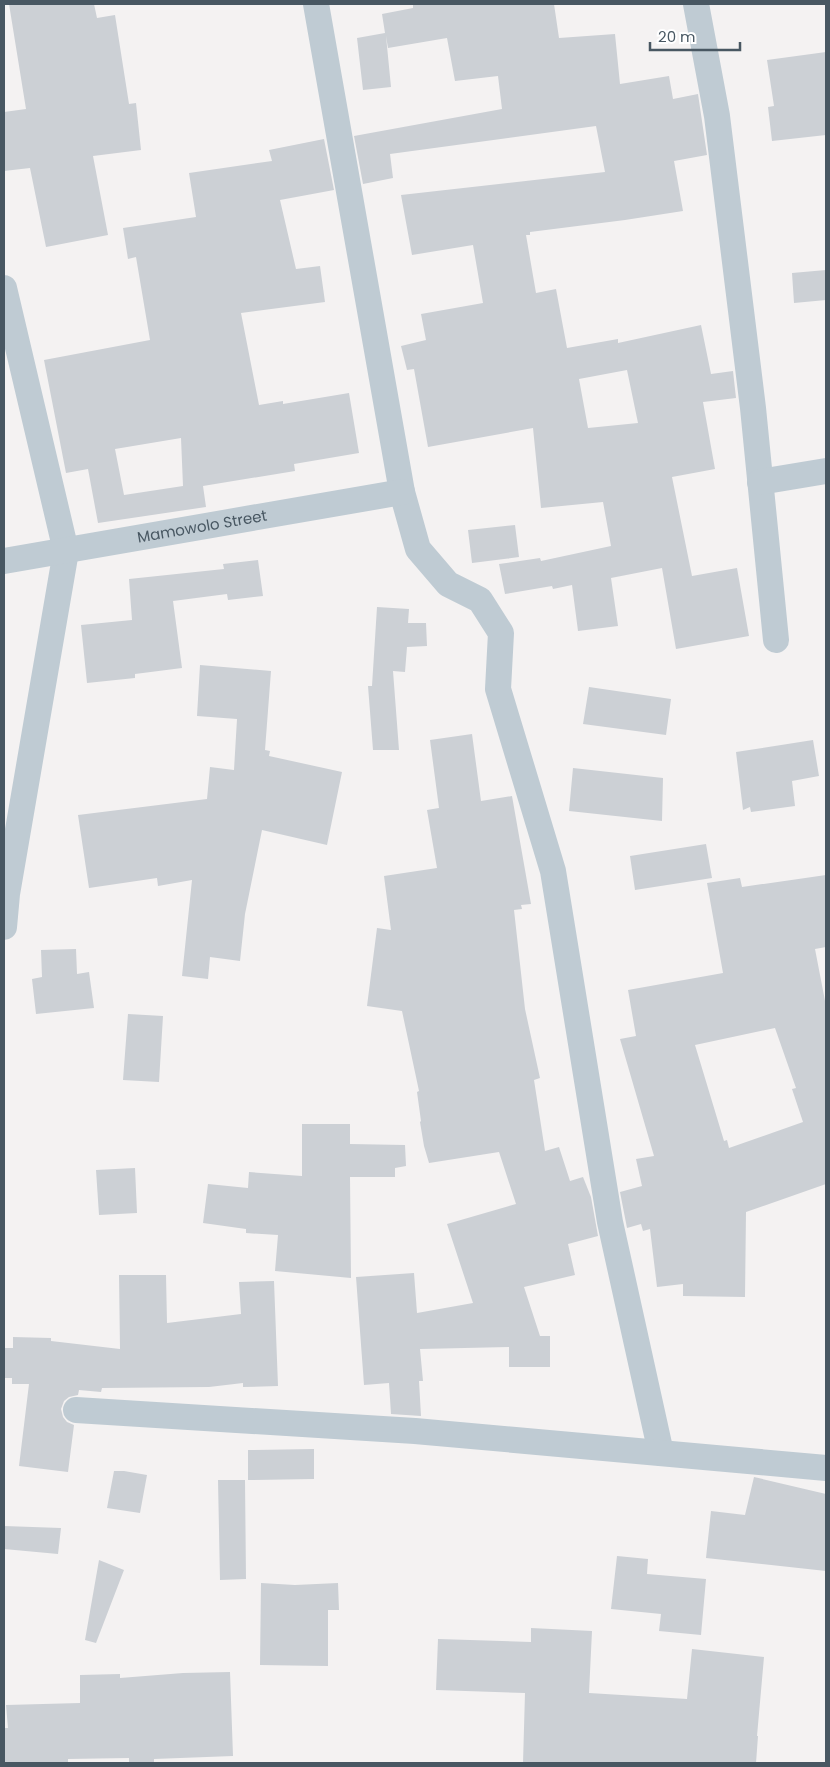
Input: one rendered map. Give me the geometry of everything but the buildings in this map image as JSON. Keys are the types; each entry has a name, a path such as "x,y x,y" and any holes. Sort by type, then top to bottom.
{"street":[{"path":"316,4 402,492 418,549 448,584 480,600 501,633 498,689 553,871 610,1222 661,1452"},
{"path":"696,4 717,116 754,408 776,640"},
{"path":"4,288 66,551 9,884 4,927"},
{"path":"760,482 826,471"},
{"name":"Mamowolo Street","path":"4,561 402,492"},
{"path":"76,1410 415,1431 826,1468"}]}
